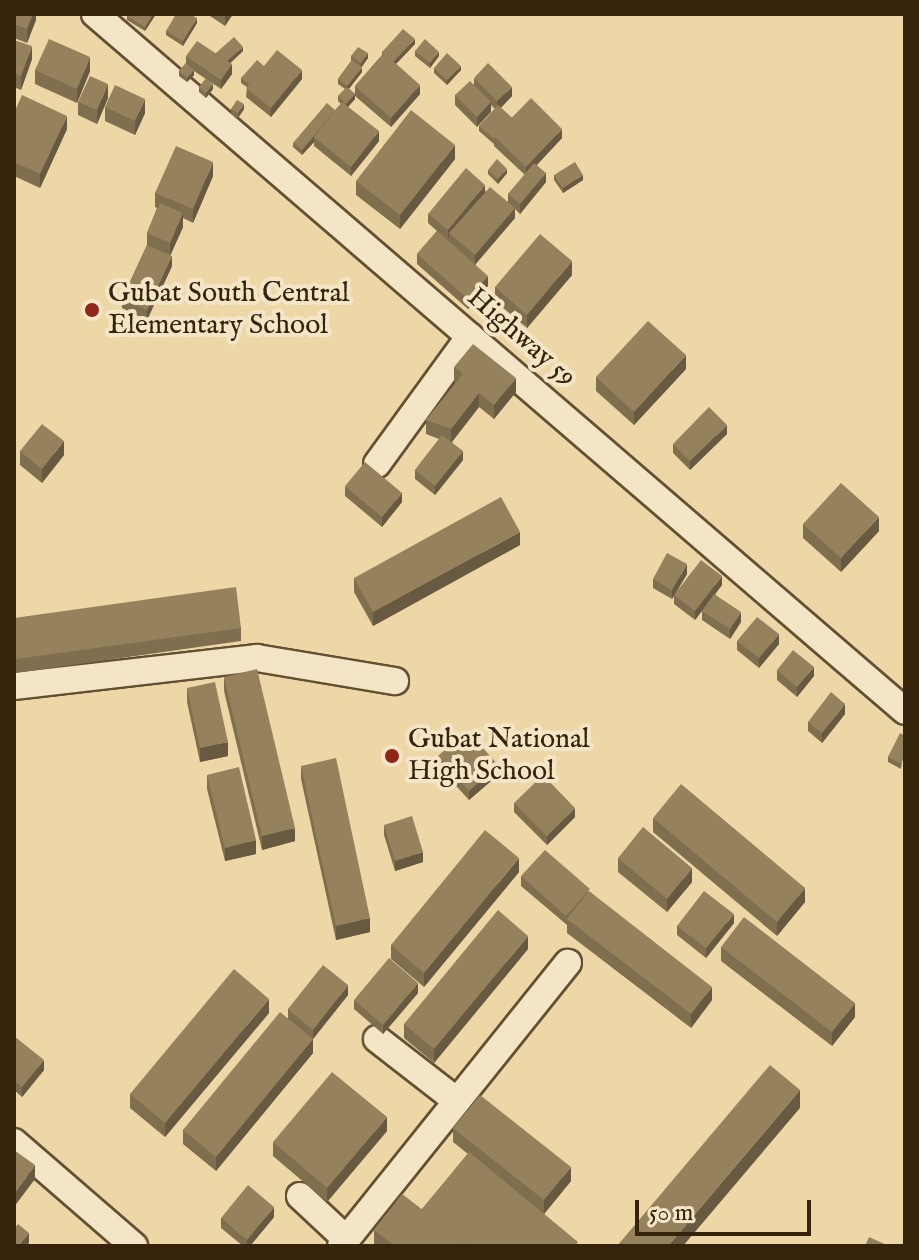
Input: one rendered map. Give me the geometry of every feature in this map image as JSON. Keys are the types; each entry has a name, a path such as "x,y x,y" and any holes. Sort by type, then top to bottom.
{"street":[{"name":"Highway 59","path":"95,14 905,711"},
{"path":"377,464 470,336"},
{"path":"14,686 257,658 395,681"},
{"path":"300,1196 344,1243 568,963"},
{"path":"377,1039 457,1101"},
{"path":"14,1142 134,1246"}],"building":[{"path":"14,14 33,14 27,29 14,24"},
{"path":"128,14 153,14 145,27"},
{"path":"176,14 190,14 197,18 183,41 166,31"},
{"path":"403,29 415,39 393,62 382,52"},
{"path":"234,37 243,47 227,61 216,53"},
{"path":"49,39 90,57 77,89 35,70"},
{"path":"425,39 439,52 430,63 415,51"},
{"path":"14,40 32,46 21,76 14,73"},
{"path":"197,41 232,64 221,80 186,56"},
{"path":"358,47 368,53 361,63 351,56"},
{"path":"277,50 302,70 271,108 246,88"},
{"path":"384,53 420,85 391,118 355,86"},
{"path":"447,53 461,66 447,80 434,68"},
{"path":"257,60 264,66 249,84 241,78"},
{"path":"352,60 362,68 347,86 338,79"},
{"path":"186,63 194,70 187,78 179,71"},
{"path":"488,63 512,87 497,101 474,78"},
{"path":"90,76 108,84 97,110 78,102"},
{"path":"206,78 213,84 206,93 199,87"},
{"path":"470,81 491,102 477,117 455,95"},
{"path":"115,85 145,99 135,121 105,107"},
{"path":"347,87 355,94 346,104 338,96"},
{"path":"22,95 67,116 40,174 14,162 14,113"},
{"path":"531,98 562,129 526,167 494,136"},
{"path":"237,100 244,104 238,113 231,109"},
{"path":"342,102 379,131 351,167 314,137"},
{"path":"327,103 335,110 302,150 293,143"},
{"path":"498,105 512,118 494,139 479,126"},
{"path":"411,110 455,145 400,215 356,181"},
{"path":"176,146 213,162 193,209 155,193"},
{"path":"497,159 507,169 498,179 488,170"},
{"path":"575,162 583,175 563,188 554,175"},
{"path":"534,163 546,173 520,204 508,194"},
{"path":"466,168 485,185 448,230 428,214"},
{"path":"490,187 515,208 475,255 449,233"},
{"path":"160,203 183,213 170,243 147,233"},
{"path":"437,231 488,276 468,299 417,254"},
{"path":"540,234 572,261 527,315 495,287"},
{"path":"147,245 172,256 147,310 122,299"},
{"path":"648,321 686,355 634,412 596,377"},
{"path":"473,344 516,378 494,405 479,393 451,429 426,420 463,374 454,367"},
{"path":"709,407 727,425 690,461 673,444"},
{"path":"42,424 64,441 42,469 20,451"},
{"path":"442,435 463,451 435,486 415,470"},
{"path":"365,462 402,493 382,517 345,486"},
{"path":"841,483 879,517 841,558 803,524"},
{"path":"501,497 520,532 373,612 354,578"},
{"path":"667,553 687,564 672,590 653,579"},
{"path":"701,560 722,576 695,611 674,595"},
{"path":"236,587 241,628 16,659 14,618"},
{"path":"714,594 741,612 730,629 702,611"},
{"path":"757,617 779,634 759,658 737,641"},
{"path":"793,650 814,667 797,687 777,670"},
{"path":"257,669 295,828 262,836 224,677"},
{"path":"215,682 228,742 200,748 187,688"},
{"path":"831,692 845,704 822,733 808,722"},
{"path":"467,730 498,765 469,791 438,756"},
{"path":"900,733 905,736 905,755 901,764 888,757"},
{"path":"336,758 370,918 336,926 301,766"},
{"path":"239,767 256,840 225,848 207,775"},
{"path":"543,775 575,808 547,836 514,803"},
{"path":"681,784 805,888 777,922 653,818"},
{"path":"412,816 423,852 395,861 384,825"},
{"path":"643,827 692,868 667,899 618,858"},
{"path":"485,830 519,858 424,973 391,945"},
{"path":"545,850 590,889 566,916 521,876"},
{"path":"589,891 712,987 691,1014 567,919"},
{"path":"704,891 734,914 706,948 677,926"},
{"path":"498,910 528,936 434,1049 404,1024"},
{"path":"744,917 855,1003 832,1032 721,947"},
{"path":"389,958 418,983 383,1025 354,1000"},
{"path":"323,965 348,985 313,1030 288,1009"},
{"path":"234,969 269,999 165,1123 130,1094"},
{"path":"280,1012 313,1039 216,1157 183,1130"},
{"path":"14,1036 44,1060 22,1087 14,1080"},
{"path":"770,1065 800,1090 668,1246 617,1246"},
{"path":"332,1072 387,1117 327,1188 273,1142"},
{"path":"480,1095 571,1167 544,1200 453,1128"},
{"path":"14,1150 35,1165 14,1194"},
{"path":"469,1152 578,1242 575,1246 470,1246 422,1209"},
{"path":"248,1185 274,1207 247,1240 221,1218"},
{"path":"402,1194 470,1246 395,1246 374,1230"},
{"path":"18,1224 29,1233 18,1246 14,1246 14,1229"},
{"path":"869,1237 889,1246 865,1246"}],"place":[{"name":"Gubat South Central Elementary School","path":"92,310"},
{"name":"Gubat National High School","path":"392,756"}]}
